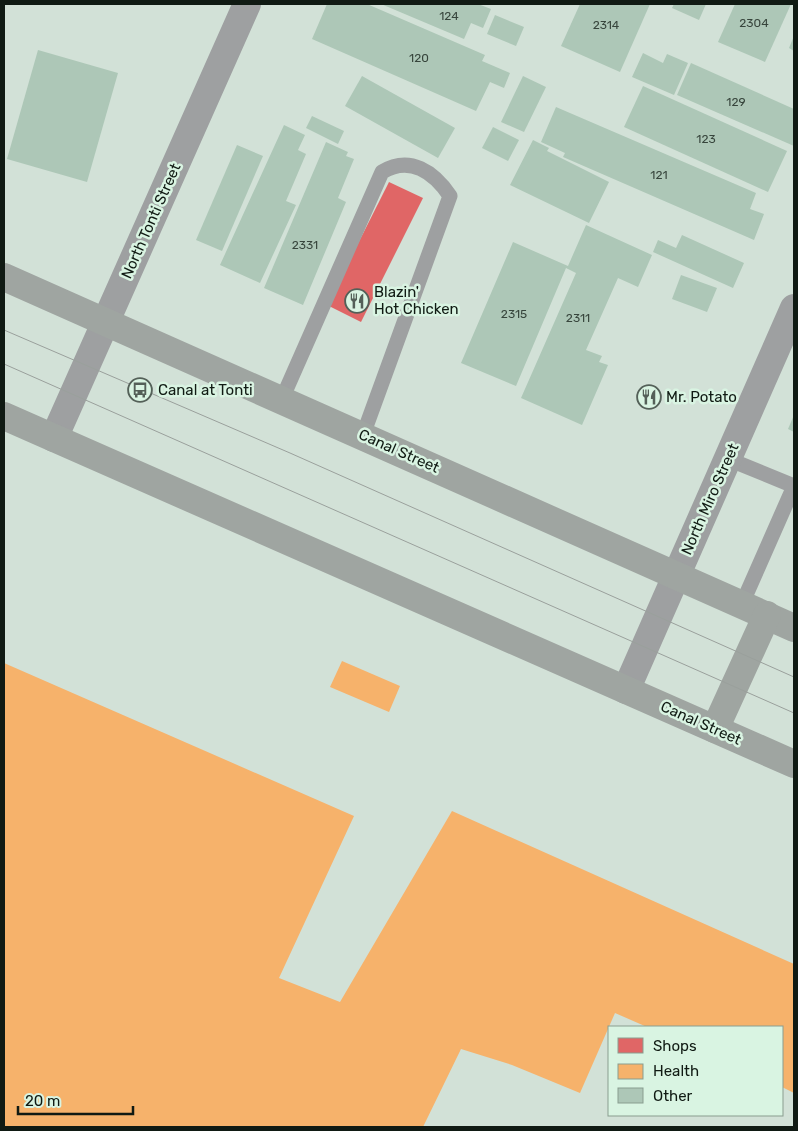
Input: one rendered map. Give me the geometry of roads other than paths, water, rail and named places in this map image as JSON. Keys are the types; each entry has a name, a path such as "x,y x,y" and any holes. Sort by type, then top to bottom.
{"main road":[{"name":"Canal Street","path":"4,277 677,574 794,628"},
{"name":"Canal Street","path":"4,416 794,764"},
{"path":"715,729 767,615"}],"street":[{"name":"North Tonti Street","path":"54,438 247,4"},
{"name":"North Miro Street","path":"626,690 794,308"}],"lane":[{"path":"282,399 382,172 392,166 406,163 438,178 450,196 363,435"},
{"path":"728,459 794,486 742,604"}],"tram line":[{"path":"4,330 290,453 794,677"},
{"path":"4,364 794,713"}],"place":[{"name":"Blazin' Hot Chicken","path":"357,301"},
{"name":"Canal at Tonti","path":"140,390"},
{"name":"Mr. Potato","path":"649,397"}]}
